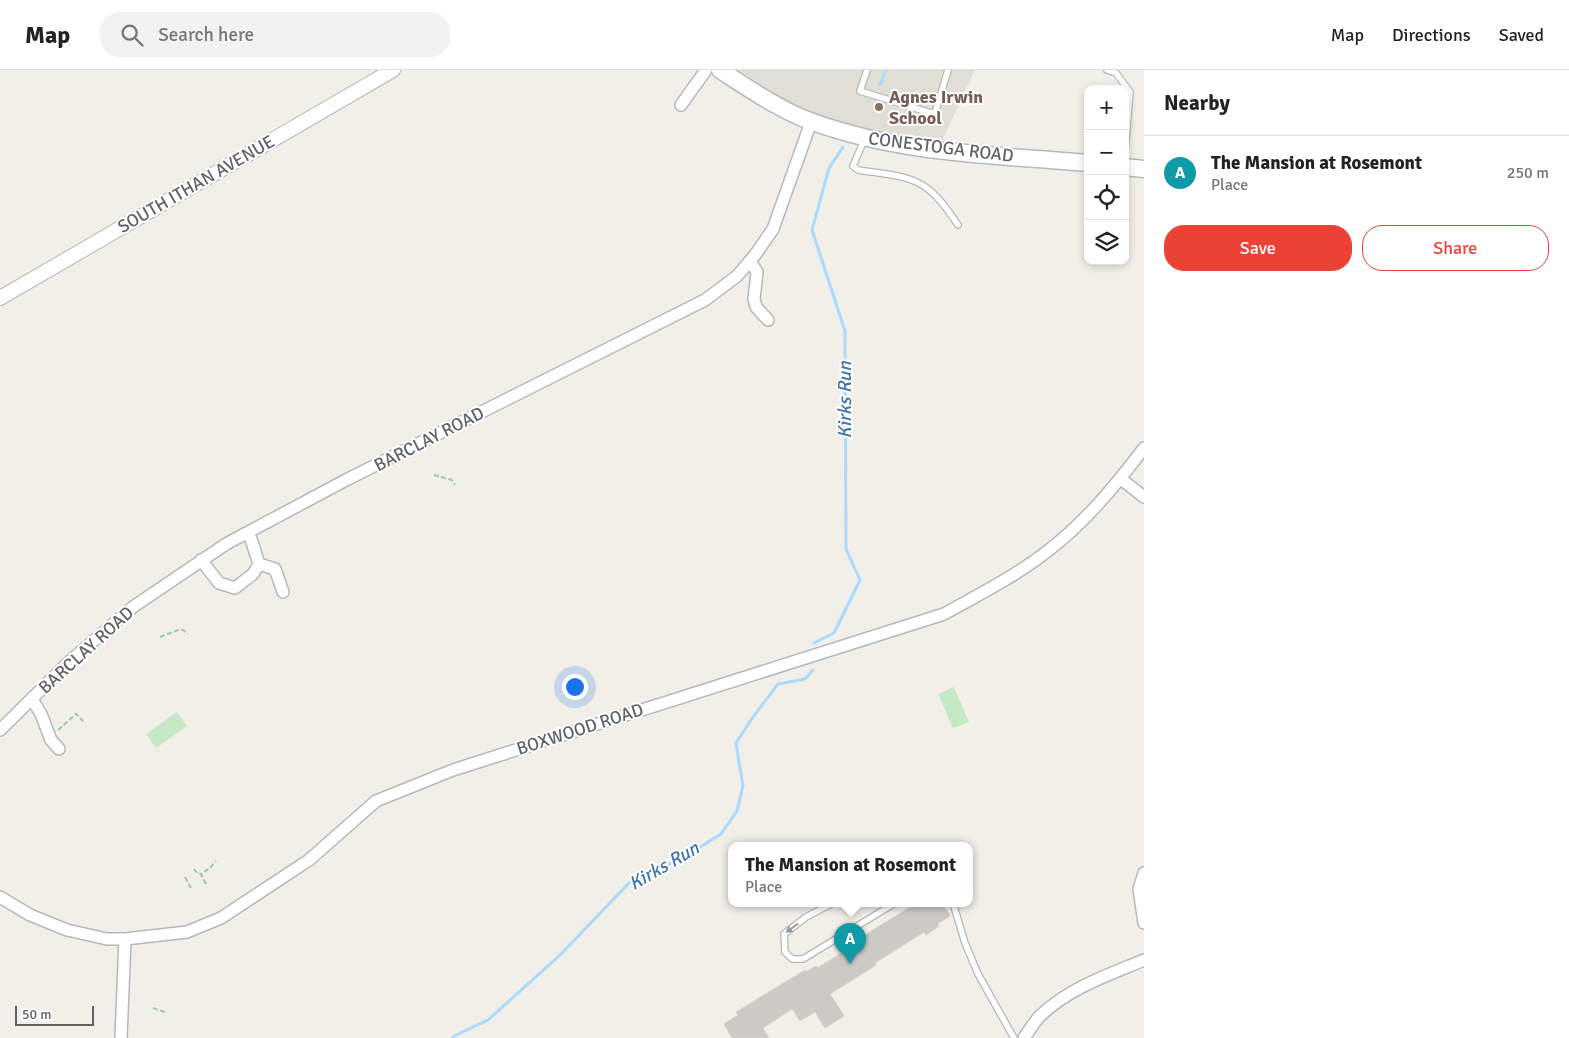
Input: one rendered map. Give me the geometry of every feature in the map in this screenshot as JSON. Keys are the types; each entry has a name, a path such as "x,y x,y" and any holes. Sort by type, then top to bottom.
{"main road":[{"name":"CONESTOGA ROAD","path":"720,70 765,99 811,122 865,138 940,151 1084,162"},
{"path":"1129,167 1144,169"}],"street":[{"name":"SOUTH ITHAN AVENUE","path":"0,298 392,70"},
{"path":"681,105 706,70"},
{"name":"BARCLAY ROAD","path":"0,730 69,662 133,607 201,560 346,480 705,300 737,276 773,229 811,122"},
{"path":"750,261 757,272 754,299 756,307 768,320"},
{"name":"BOXWOOD ROAD","path":"0,896 30,916 67,930 107,939 125,939 187,932 221,918 309,860 376,801 453,770 944,614 1009,578 1070,533 1121,479 1144,448"},
{"path":"1121,479 1144,497"},
{"path":"201,560 219,583 236,588 253,574 258,564 251,539 247,533"},
{"path":"258,564 275,568 283,592"},
{"path":"32,699 41,714 50,737 59,749"},
{"path":"1144,873 1139,889 1144,923"},
{"path":"121,1038 125,939"},
{"path":"1024,1038 1038,1017 1052,1004 1082,986 1144,960"}],"lane":[{"path":"867,70 860,91 931,113 935,113 948,70"},
{"path":"1107,70 1116,73 1130,92 1127,130"},
{"path":"865,138 853,166 858,170 906,177 928,188 958,224"},
{"path":"825,907 806,917 784,934 786,952 792,959 803,960 889,907"},
{"path":"954,907 965,943 978,974 1014,1038"}],"path":[{"path":"434,474 452,480 455,485"},
{"path":"160,637 178,630 184,630 188,634"},
{"path":"50,737 76,714 83,721"},
{"path":"201,874 216,861"},
{"path":"194,869 197,873 201,874 206,884"},
{"path":"185,876 192,890"},
{"path":"153,1008 165,1012"}],"shaded area":[{"name":"Agnes Irwin School","path":"734,70 975,70 941,143 873,133 831,120 771,93"}],"green space":[{"path":"954,687 969,722 953,728 938,694"},
{"path":"177,712 187,726 156,748 146,734"}],"building":[{"path":"910,907 944,907 950,916 937,924 939,926 926,935 924,932 830,994 844,1016 825,1028 815,1012 800,1021 792,1009 763,1028 769,1038 732,1038 724,1024 738,1016 736,1012 805,970 806,972 816,966 818,968 853,945 852,943"}],"waterway":[{"name":"Kirks Run","path":"880,85 886,70"},
{"name":"Kirks Run","path":"814,643 834,633 860,580 846,549 845,331 812,230 829,168 843,147"},
{"name":"Kirks Run","path":"453,1038 488,1020 560,955 629,883 684,857 721,834 737,811 743,786 736,743 778,684 805,679 813,670"}],"place":[{"name":"Agnes Irwin School","path":"879,107"},
{"name":"The Mansion at Rosemont","path":"850,964"}]}
